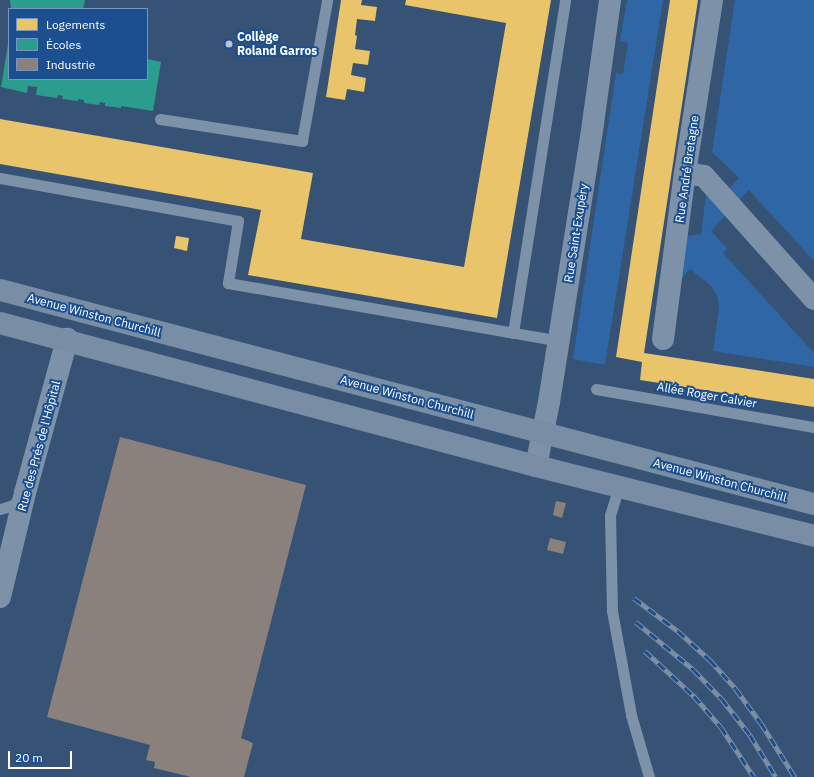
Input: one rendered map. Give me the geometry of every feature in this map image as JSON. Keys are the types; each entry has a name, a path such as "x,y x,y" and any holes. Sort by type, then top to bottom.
{"main road":[{"name":"Avenue Winston Churchill","path":"0,290 814,504"},
{"path":"2,326 67,340 536,466 814,536"}],"street":[{"name":"Rue Saint-Exupéry","path":"536,466 559,341 610,0"},
{"name":"Rue André Bretagne","path":"663,339 685,173 712,0"},
{"path":"685,173 704,176 814,299"},
{"name":"Rue des Prés de l'Hôpital","path":"0,597 6,556 67,340"}],"lane":[{"path":"160,119 302,141 327,0"},
{"path":"513,333 565,0"},
{"path":"0,178 238,221 228,283 559,341"},
{"name":"Allée Roger Calvier","path":"596,389 814,427"},
{"path":"619,486 610,515 612,611 631,716 650,777"},
{"path":"0,509 13,505 25,493"}],"shaded area":[{"path":"627,0 663,0 605,365 573,359 616,73 623,74 628,43 620,41"},
{"path":"735,0 814,0 814,261 749,190 739,200 729,189 739,178 712,152"},
{"path":"706,195 710,195 728,213 711,231 727,248 723,253 814,353 814,367 713,351 719,308 717,295 710,285 690,269 680,280 683,237 701,234"}],"building: Logements":[{"path":"341,0 362,0 361,5 377,7 375,21 357,19 355,49 370,51 368,65 353,63 351,75 366,78 364,92 347,89 345,100 326,97"},
{"path":"406,0 551,0 497,318 248,275 261,210 0,164 0,119 313,173 301,239 464,267 506,23 405,5"},
{"path":"670,0 698,0 644,353 814,379 814,407 640,380 642,362 616,357"},
{"path":"176,236 189,238 187,251 174,248"}],"building: Écoles":[{"path":"10,0 85,0 83,8 11,8"},
{"path":"8,44 8,80 148,80 148,59 161,62 153,111 121,106 121,108 105,106 105,103 100,102 99,105 84,103 84,100 78,99 78,101 62,99 63,96 58,95 57,98 36,95 37,87 28,86 27,93 1,87"}],"building: Industrie":[{"path":"120,437 306,485 241,738 253,743 244,777 191,777 154,768 155,762 146,760 150,745 47,717"},
{"path":"556,501 566,503 562,518 553,515"},
{"path":"550,538 566,542 563,554 547,550"}],"railway":[{"path":"634,598 678,631 710,660 736,689 761,723 795,777"},
{"path":"636,622 694,670 722,699 750,735 776,777"},
{"path":"645,651 694,696 721,727 754,777"}],"place":[{"name":"Collège Roland Garros","path":"229,44"}]}
